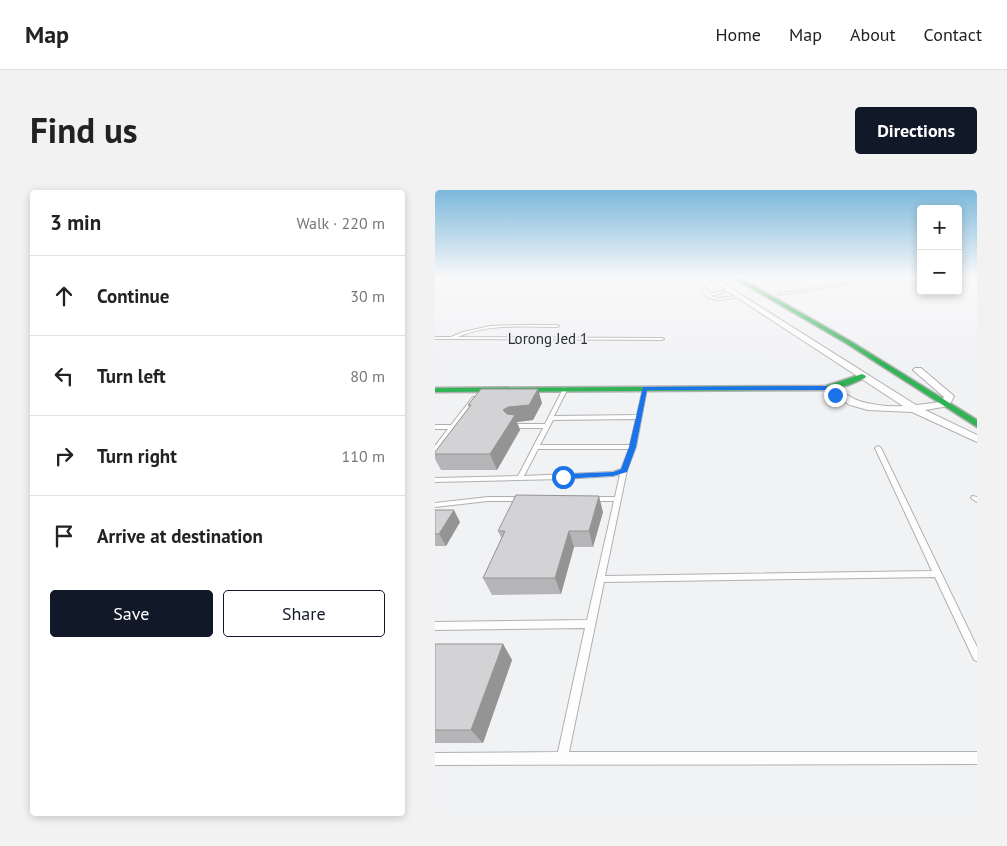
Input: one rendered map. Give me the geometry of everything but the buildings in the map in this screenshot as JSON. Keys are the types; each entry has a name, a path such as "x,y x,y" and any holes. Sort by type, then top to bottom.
{"main road":[{"path":"777,306 847,354 945,404 977,424"},
{"path":"802,306 894,357"},
{"path":"914,368 960,396"},
{"path":"435,390 826,388 846,383 862,376"}],"street":[{"path":"755,306 847,354 862,376 916,410 977,438"},
{"path":"826,388 851,402 869,407 916,410 945,404 949,396 914,368"}],"lane":[{"path":"452,338 463,332 477,329 557,326"},
{"name":"Lorong Jed 1","path":"435,338 662,340"},
{"path":"519,478 566,388"},
{"path":"561,758 624,470 633,447 645,388"},
{"path":"435,450 482,389"},
{"path":"551,418 639,417"},
{"path":"513,426 546,426"},
{"path":"435,427 452,427"},
{"path":"536,447 633,447"},
{"path":"878,448 937,574 972,637 977,657"},
{"path":"435,480 613,474 624,470"},
{"path":"581,499 618,498"},
{"path":"435,505 481,500 534,499"},
{"path":"600,579 937,574"},
{"path":"435,626 591,624"},
{"path":"435,760 561,758 977,758"}],"traffic: fast":[{"path":"785,306 848,342 977,424"},
{"path":"435,390 826,388 846,383 862,376"}],"route":[{"path":"563,477 613,474 624,470 633,447 645,388 826,388 835,395"}]}
